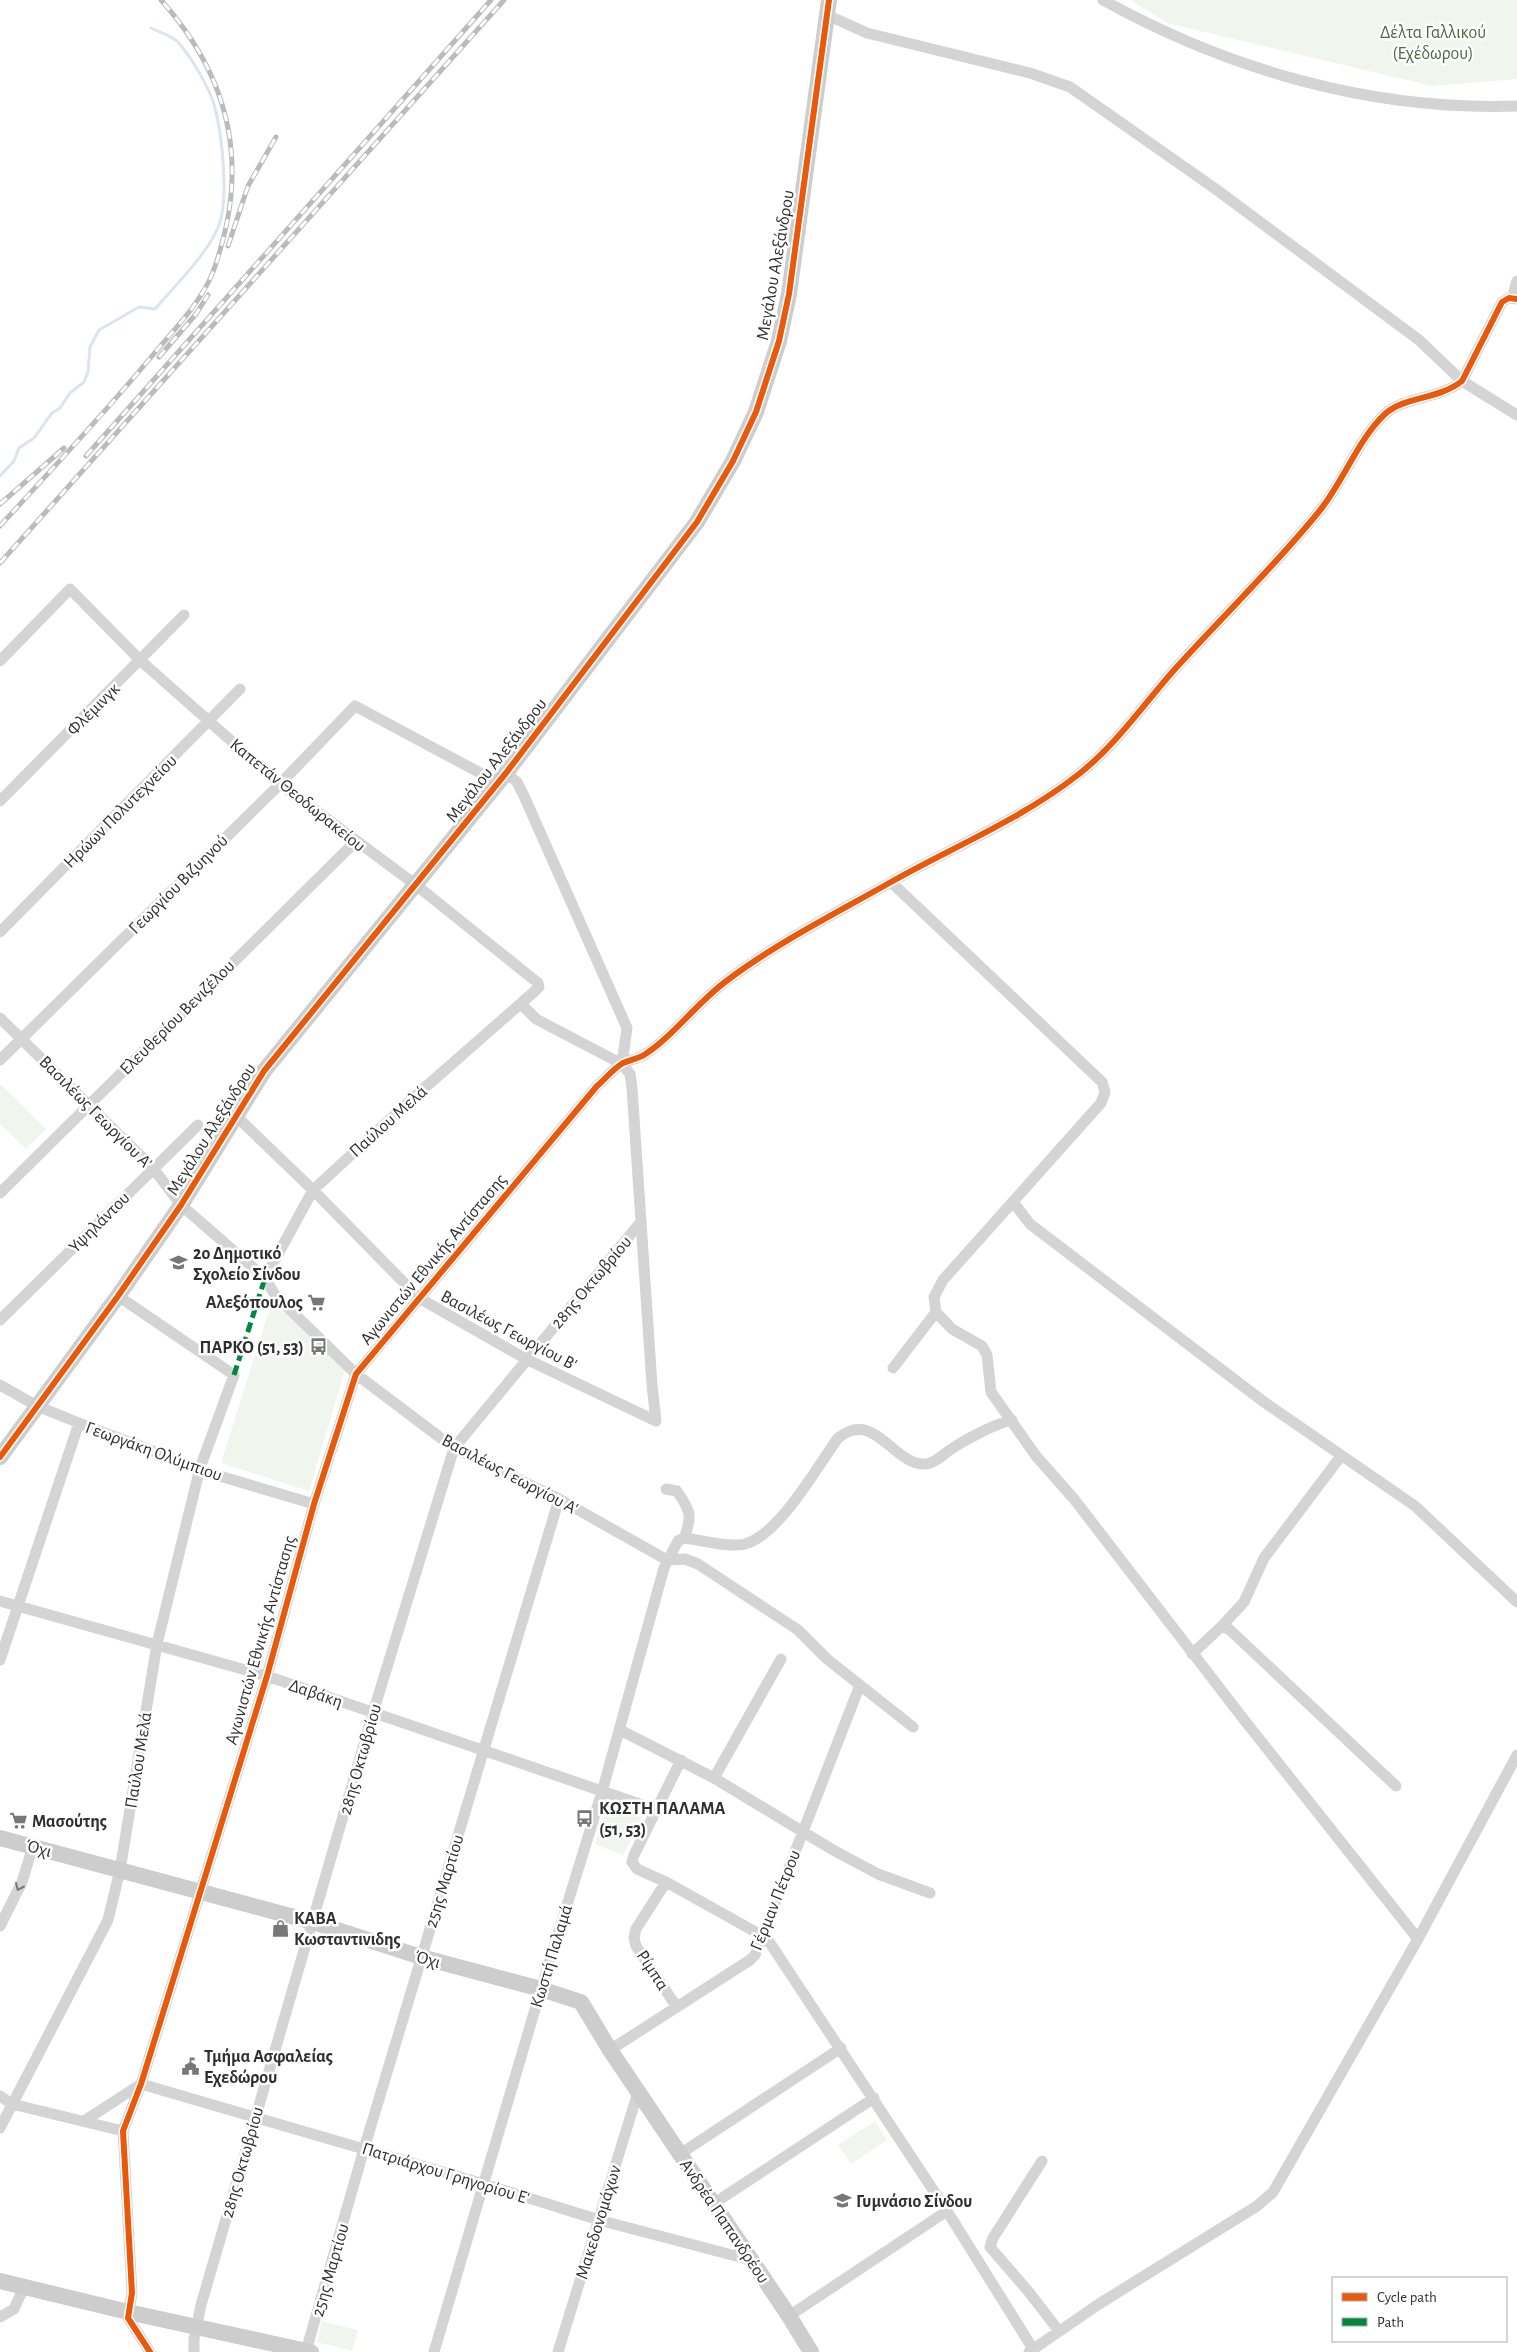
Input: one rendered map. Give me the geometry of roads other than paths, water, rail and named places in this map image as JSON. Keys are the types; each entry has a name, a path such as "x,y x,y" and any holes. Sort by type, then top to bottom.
{"street":[{"path":"1102,0 1178,39 1246,65 1317,87 1434,104 1484,107 1517,106"},
{"path":"828,7 867,33 1030,73 1070,87 1217,190 1419,340 1462,381 1517,415"},
{"name":"Μεγάλου Αλεξάνδρου","path":"0,1457 118,1296 181,1205 264,1071 502,778 697,522 733,461 756,412 779,341 789,294 828,7"},
{"path":"1462,381 1502,302 1509,298 1516,299 1517,281"},
{"name":"Αγωνιστών Εθνικής Αντίστασης","path":"128,2312 132,2293 123,2131 141,2084 267,1676 314,1504 356,1374 597,1086 622,1064 642,1056 728,979 767,954 891,882 994,828 1057,790 1081,773 1122,733 1174,670 1238,603 1319,511 1338,487 1360,446 1386,412 1399,405 1439,395 1462,381"},
{"name":"Καπετάν Θεοδωρακείου","path":"0,661 70,589 141,661 280,784 355,842 416,885 535,980 538,986"},
{"name":"Φλέμινγκ","path":"0,801 141,661 184,615"},
{"name":"Ηρώων Πολυτεχνείου","path":"0,932 240,689"},
{"name":"Γεωργίου Βιζυηνού","path":"0,1060 280,784 355,706 502,778"},
{"path":"502,778 516,782 524,796 627,1028 622,1064"},
{"name":"Ελευθερίου Βενιζέλου","path":"0,1193 355,842"},
{"path":"891,882 1088,1068 1102,1082 1105,1088 1100,1103 937,1289 934,1297 936,1312 952,1329 982,1346 987,1355 991,1392 1036,1456 1074,1499 1192,1654 1418,1939"},
{"name":"Παύλου Μελά","path":"265,1278 313,1190 538,986"},
{"path":"524,1000 524,1006 536,1019 622,1064 630,1074 640,1223"},
{"name":"Βασιλέως Γεωργίου Α'","path":"0,1018 90,1104 153,1168 181,1205 265,1278 275,1295 356,1374 454,1448 559,1499 667,1560"},
{"name":"Βασιλέως Γεωργίου Β'","path":"236,1116 313,1190 419,1298 526,1358 656,1421 640,1223"},
{"name":"Υψηλάντου","path":"0,1320 198,1125"},
{"path":"1014,1203 1030,1224 1264,1402 1415,1506 1517,1602"},
{"name":"28ης Οκτωβρίου","path":"194,2352 196,2326 255,2118 373,1713 454,1448 526,1358 640,1223"},
{"name":"Παύλου Μελά","path":"0,2128 108,1920 120,1870 157,1644 200,1468 234,1375 118,1296"},
{"path":"893,1368 936,1312"},
{"name":"Γεωργάκη Ολύμπιου","path":"0,1385 37,1406 78,1424 200,1468 314,1504"},
{"path":"666,1489 677,1491 688,1508 690,1522 684,1538 731,1546 744,1544 762,1537 782,1518 838,1438 846,1432 855,1429 870,1432 909,1459 926,1464 938,1460 953,1447 998,1423 1012,1420"},
{"path":"0,1660 78,1424"},
{"path":"1192,1654 1244,1602 1264,1558 1341,1456"},
{"name":"25ης Μαρτίου","path":"309,2351 364,2149 559,1499"},
{"name":"Κωστή Παλαμά","path":"434,2352 541,1989 602,1792 667,1560 678,1540 684,1538"},
{"path":"667,1560 685,1559 698,1564 798,1630 827,1659 913,1727"},
{"name":"Δαβάκη","path":"0,1601 267,1676 657,1810"},
{"path":"1220,1628 1225,1627 1230,1630 1396,1786"},
{"path":"714,1778 781,1658"},
{"name":"Γέρμαν Πέτρου","path":"610,2050 750,1960 759,1947 761,1935 860,1685"},
{"path":"620,1730 682,1760 803,1830 833,1850 878,1874 930,1893"},
{"path":"682,1760 632,1862 637,1869 666,1882 761,1935 778,1953 948,2212 1031,2351 1122,2289 1257,2206 1270,2196 1418,1939 1517,1755"},
{"name":"Όχι","path":"0,1838 313,1922 421,1957 541,1989 581,2002 638,2092"},
{"path":"0,1926 22,1882 33,1846"},
{"name":"Ρίμπα","path":"666,1882 636,1929 634,1938 636,1946 676,2006"},
{"path":"680,2154 841,2048"},
{"path":"84,2121 141,2084"},
{"name":"Πατριάρχου Γρηγορίου Ε'","path":"141,2084 484,2184 599,2220 751,2260"},
{"name":"Ανδρέα Παπανδρέου","path":"638,2092 789,2316 811,2352"},
{"name":"Μακεδονομάχων","path":"558,2352 638,2092"},
{"path":"0,2096 12,2104 123,2131"},
{"path":"713,2204 874,2098"},
{"path":"1042,2161 993,2238 990,2247 1060,2331"},
{"path":"789,2316 948,2212"},
{"path":"0,2281 128,2312 309,2351"},
{"path":"0,2317 14,2309 24,2287"},
{"path":"128,2312 130,2324 150,2352"}],"waterway":[{"path":"0,476 14,461 19,448 34,438 52,413 60,408 70,393 84,382 88,372 90,347 99,330 139,307 155,309 200,257 219,225 224,200 224,184 220,134 213,100 200,73 178,42 151,28"}],"railway":[{"path":"0,526 96,421 182,320 197,301 212,275 219,254 231,195 232,164 229,134 222,105 212,77 181,25 161,0"},
{"path":"86,456 491,0"},
{"path":"0,563 504,0"},
{"path":"228,246 248,186 276,137"},
{"path":"159,357 196,314 208,295"},
{"path":"0,504 64,448"}],"place":[{"name":"2o Δημοτικό Σχολείο Σίνδου","path":"179,1263"},
{"name":"Αλεξόπουλος","path":"317,1302"},
{"name":"ΠΑΡΚΟ (51, 53)","path":"318,1347"},
{"name":"ΚΩΣΤΗ ΠΑΛΑΜΑ (51, 53)","path":"585,1818"},
{"name":"Μασούτης","path":"18,1821"},
{"name":"ΚΑΒΑ Κωσταντινιδης","path":"280,1928"},
{"name":"Τμήμα Ασφαλείας Εχεδώρου","path":"190,2066"},
{"name":"Γυμνάσιο Σίνδου","path":"842,2201"}],"park label":[{"name":"Δέλτα Γαλλικού (Εχέδωρου)","path":"1433,42"}]}
